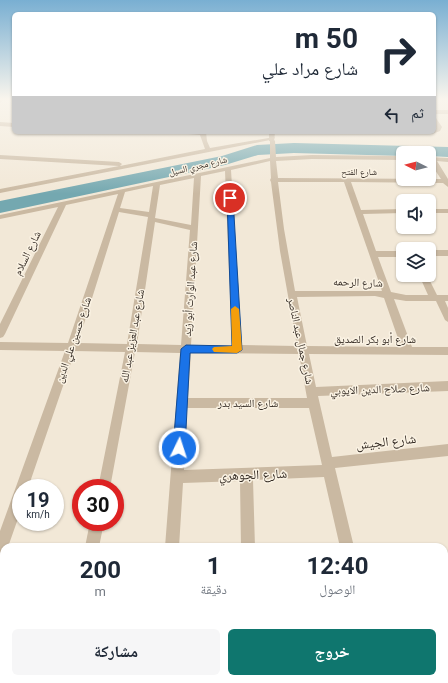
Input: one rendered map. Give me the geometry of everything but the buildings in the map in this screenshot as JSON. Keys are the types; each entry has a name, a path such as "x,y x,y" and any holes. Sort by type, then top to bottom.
{"street":[{"path":"203,134 204,141 208,150"},
{"name":"شارع مجري السيل","path":"0,191 272,137"},
{"name":"شارع جمال عبد الناصر","path":"272,137 273,180 291,294 302,350 346,543"},
{"name":"شارع مجري السيل","path":"0,217 198,175 272,157 312,156 396,158"},
{"path":"0,157 135,165"},
{"path":"436,159 448,160"},
{"path":"436,166 447,183"},
{"path":"228,168 237,350"},
{"name":"شارع عبد الوارث أبو زيد","path":"172,543 198,175"},
{"name":"شارع الفتح","path":"273,180 447,183"},
{"path":"347,181 408,351"},
{"name":"شارع عبد العزيز عبد الله","path":"106,479 131,348 157,184"},
{"name":"شارع حسين علي الدين","path":"25,479 71,348 122,191"},
{"name":"شارع السلام","path":"0,334 63,204"},
{"path":"116,209 194,228"},
{"path":"436,211 448,210"},
{"path":"358,212 396,212"},
{"path":"436,253 448,252"},
{"path":"373,254 396,254"},
{"path":"428,282 440,298 448,318"},
{"name":"شارع الرحمه","path":"291,294 375,293 406,298 440,298"},
{"name":"شارع أبو بكر الصديق","path":"0,346 237,350 448,351"},
{"name":"شارع صلاح الدين الايوبي","path":"313,398 448,386"},
{"name":"شارع السيد بدر","path":"182,403 313,398"},
{"name":"شارع الجيش","path":"329,467 448,451"},
{"name":"شارع الجوهري","path":"177,478 246,475 329,467"},
{"path":"246,475 248,543"},
{"name":"شارع حسين علي الدين","path":"3,543 12,517"},
{"path":"93,543 95,531"}],"waterway":[{"path":"0,207 225,160 257,150 294,148 448,152"}],"slow traffic":[{"path":"217,349 237,350 235,309"}],"route":[{"path":"179,448 186,349 237,350 230,198"}]}
